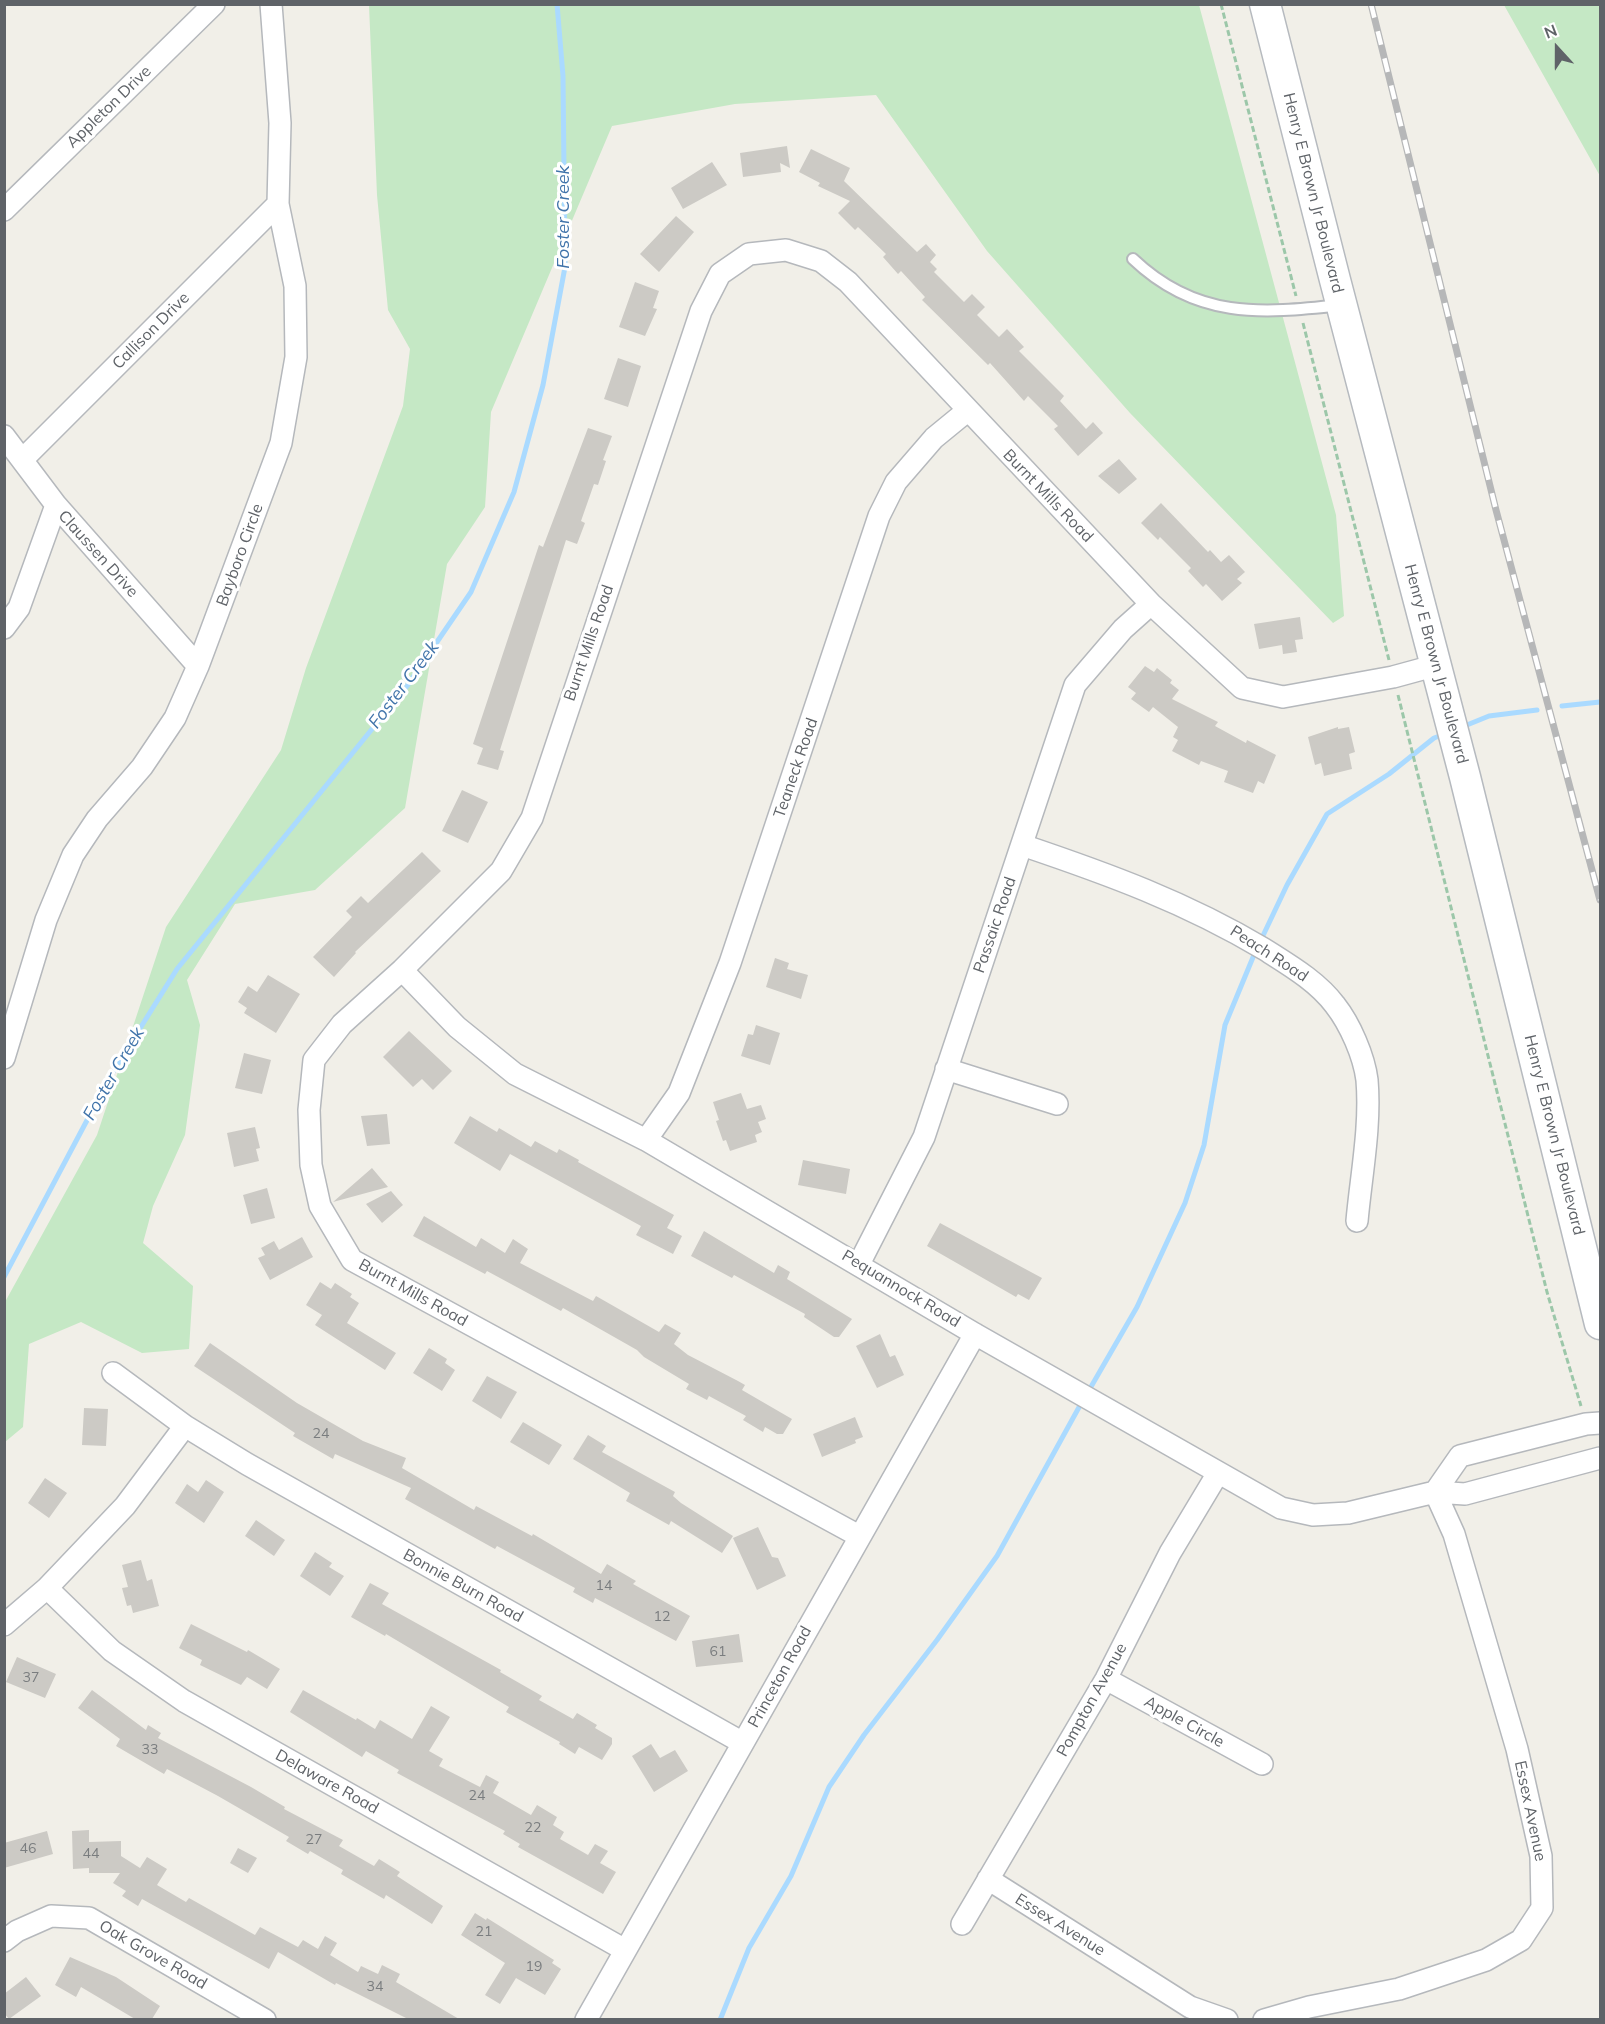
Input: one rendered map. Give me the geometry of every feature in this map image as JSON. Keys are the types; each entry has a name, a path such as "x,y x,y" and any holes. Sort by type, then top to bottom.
{"main road":[{"name":"Henry E Brown Jr Boulevard","path":"1265,4 1341,305 1437,665 1600,1324"}],"street":[{"name":"Appleton Drive","path":"4,210 214,4"},
{"name":"Bayboro Circle","path":"4,1058 46,920 73,855 176,718 198,666 281,443 296,357 295,286 278,204 280,123 271,4"},
{"name":"Callison Drive","path":"23,459 278,204"},
{"name":"Burnt Mills Road","path":"859,1536 352,1260 320,1206 311,1165 309,1110 314,1060 342,1024 402,970 501,871 532,819 701,311 720,274 749,254 786,250 820,261 848,282 1151,604 1242,688 1283,697 1393,677 1437,665"},
{"name":"Teaneck Road","path":"646,1140 679,1093 730,963 879,516 896,482 934,438 967,411"},
{"name":"Claussen Drive","path":"4,436 56,506 198,666"},
{"path":"4,628 19,608 56,506"},
{"name":"Passaic Road","path":"859,1264 924,1137 1075,685 1123,629 1151,604"},
{"name":"Peach Road","path":"1022,845 1119,877 1223,924 1312,981 1336,1006 1357,1047 1366,1079 1367,1118 1357,1221"},
{"name":"Pequannock Road","path":"402,970 458,1028 515,1074 646,1140 975,1334 1281,1508 1313,1515 1348,1513 1435,1491 1465,1494 1600,1458"},
{"path":"946,1069 1057,1104"},
{"name":"Princeton Road","path":"586,2019 975,1334"},
{"name":"Bonnie Burn Road","path":"113,1373 185,1426 247,1464 743,1743"},
{"path":"1435,1491 1460,1456 1593,1423"},
{"path":"4,1625 47,1588 125,1506 185,1426"},
{"name":"Pompton Avenue","path":"962,1924 1107,1679 1170,1553 1218,1473"},
{"name":"Essex Avenue","path":"1264,2019 1309,2007 1399,1989 1486,1960 1521,1940 1542,1908 1541,1856 1517,1749 1454,1534 1435,1491"},
{"name":"Delaware Road","path":"47,1588 112,1651 183,1701 625,1950"},
{"name":"Apple Circle","path":"1107,1679 1262,1764"},
{"name":"Essex Avenue","path":"988,1879 1187,2013 1227,2019"},
{"name":"Oak Grove Road","path":"4,1941 17,1931 51,1916 89,1918 265,2019"}],"lane":[{"path":"1133,259 1153,278 1194,301 1227,309 1263,312 1341,305"}],"path":[{"path":"1221,4 1544,1280 1593,1423"}],"green space":[{"path":"369,5 1199,5 1336,515 1344,616 1333,623 1130,413 987,251 876,95 735,104 612,126 491,412 485,507 447,564 405,808 315,890 235,904 187,980 200,1025 185,1135 153,1206 143,1243 193,1286 189,1349 142,1353 81,1322 29,1344 23,1427 5,1442 5,1302 97,1135 166,927 281,750 306,668 403,406 410,349 388,310 377,195"},
{"path":"1504,5 1600,5 1600,176"}],"building":[{"path":"787,146 790,168 780,163 781,172 743,177 740,153"},
{"path":"811,149 850,168 844,181 917,252 926,244 936,255 930,262 937,269 934,272 964,302 972,294 985,307 977,315 999,337 1007,329 1024,347 1019,351 1064,396 1060,401 1086,429 1093,422 1103,433 1078,456 1054,429 1058,426 1028,396 1024,401 990,363 988,365 922,300 925,297 901,271 898,274 883,257 886,254 858,227 855,230 838,213 850,201 818,186 820,183 799,172"},
{"path":"712,162 727,185 683,209 671,188"},
{"path":"676,216 694,232 659,272 640,254"},
{"path":"635,282 659,291 653,308 657,309 645,336 619,327"},
{"path":"618,358 641,366 628,407 604,399"},
{"path":"588,428 612,436 603,460 606,461 598,485 594,484 581,521 585,523 577,544 566,540 500,750 504,751 498,770 477,764 483,748 473,744 539,545 543,547"},
{"path":"1119,459 1137,479 1119,494 1098,476"},
{"path":"1161,503 1208,552 1210,550 1221,562 1229,555 1245,572 1237,579 1242,583 1222,601 1206,584 1203,587 1188,571 1191,568 1160,537 1158,540 1141,523"},
{"path":"1300,617 1303,639 1295,640 1297,652 1283,654 1282,645 1259,649 1254,624"},
{"path":"1145,666 1154,672 1157,668 1172,680 1170,683 1179,690 1172,699 1218,722 1215,726 1246,743 1247,740 1276,755 1264,784 1258,781 1253,793 1224,782 1228,771 1201,761 1199,765 1172,751 1178,740 1173,737 1178,727 1153,707 1149,712 1131,699 1136,693 1128,687"},
{"path":"1338,727 1338,729 1349,727 1355,752 1349,754 1352,769 1324,776 1321,763 1315,765 1308,737"},
{"path":"462,790 488,802 468,843 442,831"},
{"path":"422,852 441,871 355,952 334,977 313,957 352,917 346,911 361,896 368,903"},
{"path":"775,958 789,963 787,969 808,975 801,999 766,987"},
{"path":"268,975 300,994 276,1033 244,1013 247,1008 238,1002 248,986 257,992"},
{"path":"756,1025 780,1033 770,1065 741,1056 748,1034 753,1035"},
{"path":"409,1031 452,1071 433,1090 422,1079 413,1087 383,1057"},
{"path":"244,1053 271,1060 262,1094 235,1088"},
{"path":"741,1093 747,1109 761,1105 766,1119 758,1122 762,1132 755,1135 757,1142 730,1151 726,1140 723,1141 716,1121 719,1120 713,1102"},
{"path":"387,1114 390,1144 367,1146 361,1116"},
{"path":"470,1116 497,1132 499,1128 531,1147 535,1141 557,1153 559,1149 579,1160 578,1162 674,1215 667,1228 682,1236 673,1254 636,1235 641,1226 510,1154 500,1171 454,1143"},
{"path":"255,1127 260,1148 256,1149 259,1161 234,1167 227,1133"},
{"path":"803,1160 850,1169 846,1194 798,1185"},
{"path":"372,1168 388,1187 333,1202"},
{"path":"267,1188 275,1218 251,1224 243,1195"},
{"path":"391,1191 403,1205 382,1223 366,1204"},
{"path":"424,1216 476,1247 481,1238 505,1253 513,1239 528,1249 520,1263 593,1301 596,1296 659,1332 665,1324 681,1333 674,1344 688,1355 745,1385 742,1390 792,1419 783,1434 777,1434 765,1427 763,1432 743,1420 746,1416 709,1396 707,1400 686,1389 689,1384 644,1357 637,1350 563,1308 561,1311 487,1271 485,1274 413,1236"},
{"path":"940,1223 1042,1278 1029,1300 1018,1294 1016,1297 927,1246"},
{"path":"704,1231 774,1273 778,1265 790,1272 787,1279 852,1319 839,1337 834,1337 804,1317 805,1314 734,1275 732,1278 691,1256"},
{"path":"302,1237 313,1257 270,1280 258,1258 265,1255 261,1248 274,1241 279,1250"},
{"path":"320,1282 331,1289 335,1283 352,1294 350,1297 359,1303 347,1323 396,1353 385,1370 315,1325 322,1315 306,1305"},
{"path":"880,1334 890,1357 895,1355 904,1375 877,1388 856,1346"},
{"path":"210,1343 297,1403 363,1441 406,1458 402,1468 474,1510 476,1506 532,1536 533,1534 601,1574 607,1564 636,1581 633,1584 690,1616 676,1641 595,1598 593,1603 573,1592 575,1588 497,1546 495,1549 405,1499 411,1488 335,1454 333,1459 293,1436 295,1433 194,1366"},
{"path":"429,1348 447,1359 445,1363 455,1370 442,1391 413,1373"},
{"path":"487,1376 517,1392 501,1419 472,1401"},
{"path":"84,1408 108,1409 106,1446 82,1445"},
{"path":"855,1417 863,1437 855,1440 856,1443 822,1457 813,1434"},
{"path":"523,1422 562,1445 549,1465 510,1442"},
{"path":"588,1435 606,1446 602,1452 675,1492 673,1496 681,1503 733,1536 722,1553 671,1521 669,1525 626,1501 630,1493 573,1459"},
{"path":"45,1478 67,1493 49,1518 28,1503"},
{"path":"206,1480 224,1492 204,1523 175,1503 187,1484 198,1492"},
{"path":"256,1520 285,1540 274,1556 245,1536"},
{"path":"758,1527 772,1557 778,1558 786,1576 757,1590 733,1538"},
{"path":"315,1552 332,1563 329,1567 344,1576 330,1596 300,1576"},
{"path":"141,1560 147,1581 152,1579 159,1606 133,1613 131,1605 127,1606 122,1588 128,1587 122,1565"},
{"path":"370,1583 389,1593 382,1604 501,1670 500,1672 542,1696 539,1700 573,1719 577,1713 597,1725 595,1728 612,1738 612,1744 602,1760 579,1747 575,1754 559,1744 560,1742 506,1712 509,1707 386,1634 385,1636 351,1617"},
{"path":"191,1624 247,1652 248,1650 280,1669 267,1689 247,1677 241,1685 200,1665 202,1660 179,1648"},
{"path":"739,1634 743,1662 696,1667 692,1641"},
{"path":"17,1657 56,1674 45,1698 6,1682"},
{"path":"92,1690 146,1730 148,1725 161,1733 158,1738 251,1787 285,1807 284,1809 343,1840 339,1846 374,1866 379,1859 400,1872 397,1876 443,1906 432,1924 386,1895 384,1899 341,1874 343,1870 310,1851 308,1854 286,1841 289,1837 218,1796 167,1769 164,1774 116,1746 120,1739 78,1708"},
{"path":"303,1690 375,1729 380,1720 412,1739 431,1706 450,1717 429,1751 443,1759 439,1766 480,1787 486,1775 499,1782 493,1793 531,1815 537,1805 557,1817 553,1825 564,1832 560,1839 588,1855 595,1844 608,1851 600,1863 616,1872 603,1894 518,1847 520,1844 503,1834 505,1831 397,1773 399,1770 366,1751 362,1757 290,1712"},
{"path":"651,1744 660,1758 675,1750 688,1771 654,1792 632,1756"},
{"path":"89,1830 89,1842 121,1841 121,1856 140,1868 147,1857 167,1869 157,1885 186,1902 189,1898 255,1935 260,1927 298,1947 303,1940 318,1949 325,1936 337,1943 330,1955 358,1972 361,1966 378,1974 382,1965 400,1974 396,1982 459,2019 408,2019 336,1983 335,1985 278,1952 269,1969 142,1899 138,1906 122,1896 126,1891 113,1883 120,1873 89,1873 89,1868 73,1869 72,1831"},
{"path":"47,1831 53,1854 4,1868 4,1843"},
{"path":"238,1848 257,1858 248,1873 230,1863"},
{"path":"475,1913 486,1920 487,1918 554,1960 552,1963 561,1969 545,1995 516,1978 500,2004 485,1995 505,1963 461,1935"},
{"path":"70,1957 116,1977 160,2006 152,2019 135,2019 81,1987 76,1997 55,1985"},
{"path":"26,1977 41,1996 9,2019 4,2013 4,1994"}],"waterway":[{"name":"Foster Creek","path":"4,1277 111,1075 177,969 407,686 471,592 514,492 543,385 565,267 563,76 557,4"},
{"path":"1562,706 1600,702"},
{"path":"1462,727 1489,716 1537,710"},
{"path":"1260,942 1287,885 1327,814 1389,774 1434,738 1445,734"},
{"path":"1088,1392 1137,1307 1185,1203 1204,1145 1225,1025 1256,950"},
{"path":"720,2020 749,1948 791,1876 829,1787 864,1735 937,1640 997,1556 1083,1400"}],"railway":[{"path":"1371,4 1496,510 1600,900"}]}
